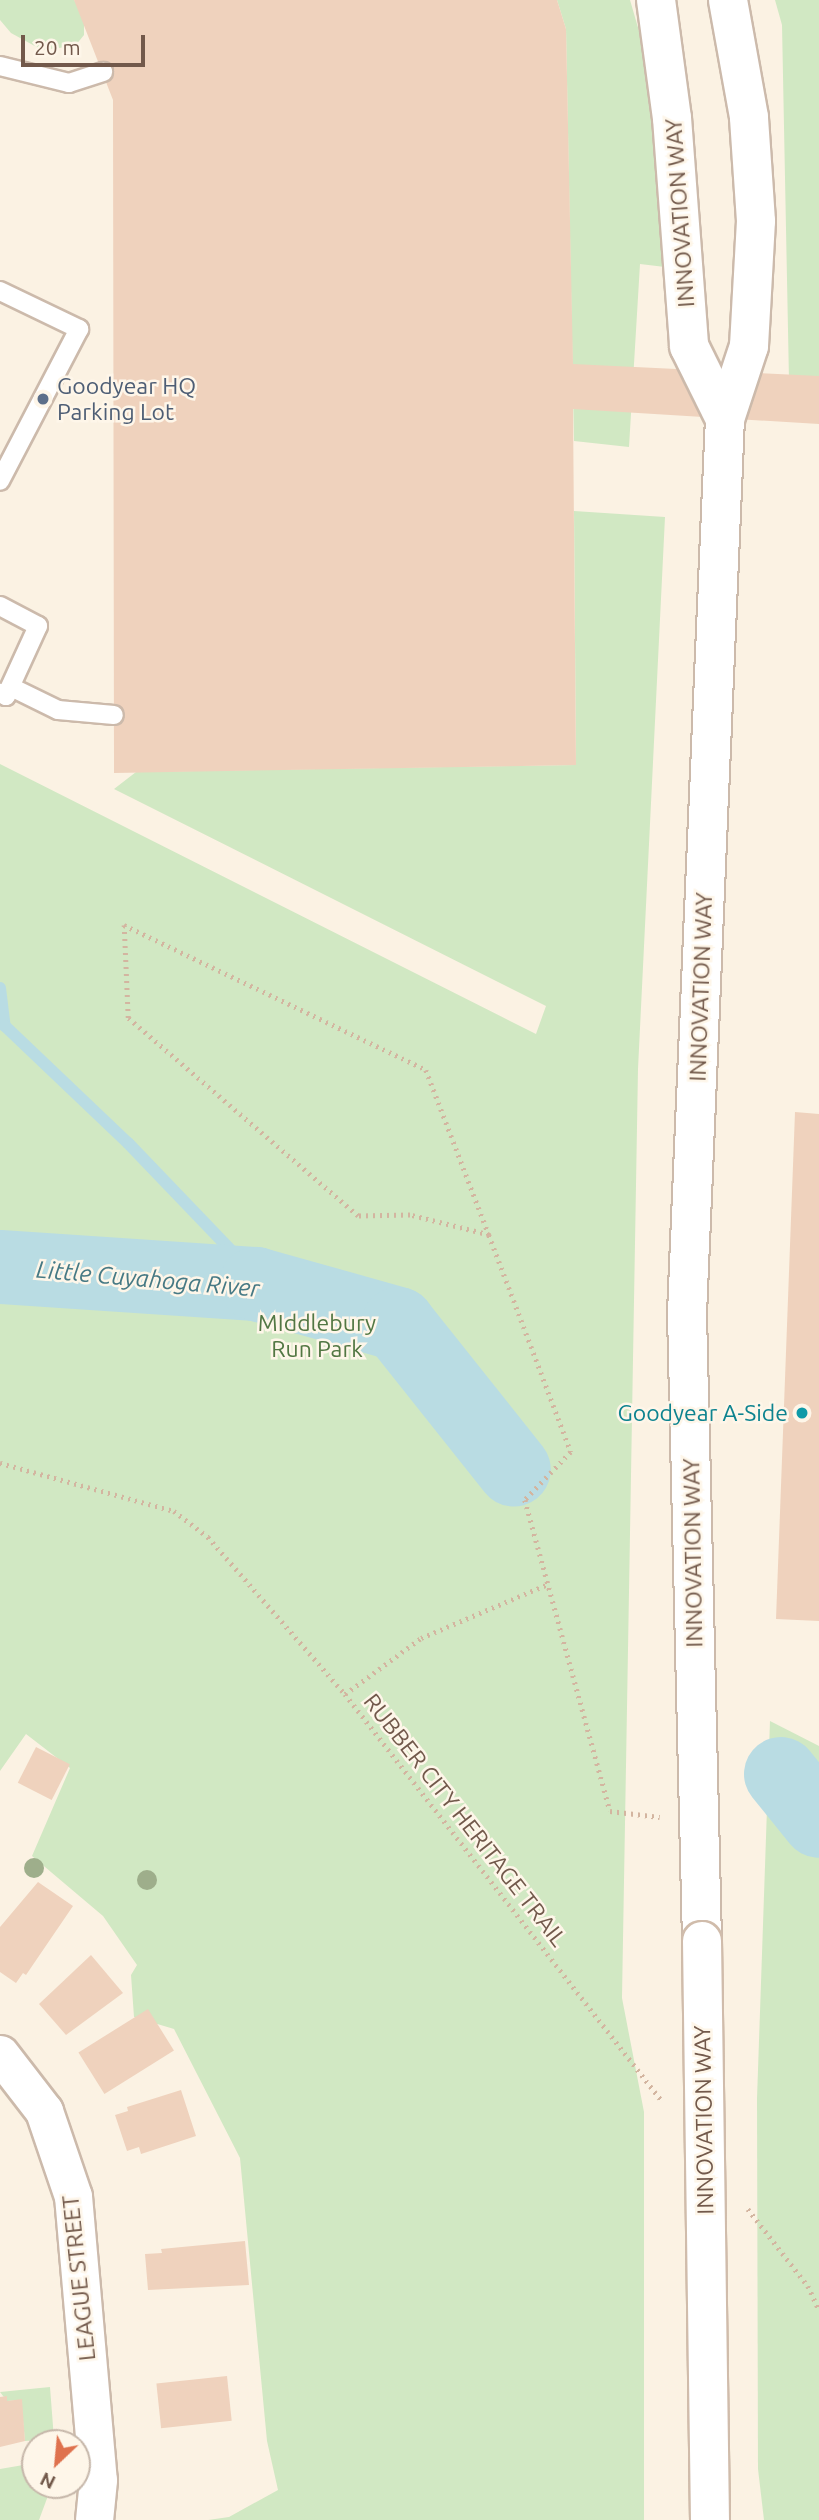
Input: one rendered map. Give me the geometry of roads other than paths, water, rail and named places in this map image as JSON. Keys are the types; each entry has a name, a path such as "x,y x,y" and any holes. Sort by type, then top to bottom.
{"main road":[{"name":"INNOVATION WAY","path":"656,0 675,144 689,346 725,419"},
{"name":"INNOVATION WAY","path":"710,2520 702,1941 687,1313 725,419 749,346 756,221 749,117 728,0"}],"street":[{"name":"LEAGUE STREET","path":"0,2054 44,2111 72,2196 98,2480 94,2520"}],"lane":[{"path":"0,66 69,83 103,72"},
{"path":"0,291 79,329 0,481"},
{"path":"0,606 38,626 5,690 58,710 114,715"}],"waterway":[{"path":"0,988 5,1026 128,1143 266,1287"},
{"name":"Little Cuyahoga River","path":"0,1267 256,1284 398,1324 514,1470"},
{"name":"Little Cuyahoga River","path":"781,1774 819,1821"}],"place":[{"name":"Goodyear HQ Parking Lot","path":"43,399"},
{"name":"Goodyear A-Side","path":"802,1413"}],"park label":[{"name":"MIddlebury Run Park","path":"317,1336"}]}
